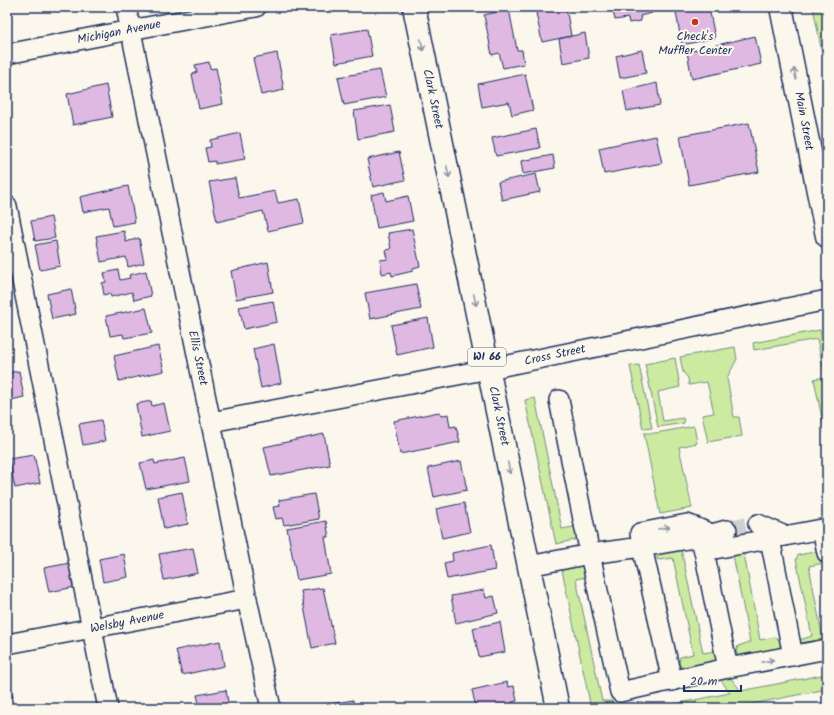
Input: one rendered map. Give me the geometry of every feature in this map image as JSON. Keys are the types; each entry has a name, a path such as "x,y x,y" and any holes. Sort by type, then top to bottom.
{"main road":[{"name":"Clark Street","path":"414,7 558,708"},
{"name":"Main Street","path":"781,7 827,236"}],"street":[{"name":"Ellis Street","path":"126,7 247,599 271,708"},
{"name":"Michigan Avenue","path":"7,54 256,7"},
{"path":"7,206 108,708"},
{"name":"Cross Street","path":"211,422 489,369 827,300"},
{"path":"559,400 620,692 728,668 827,649"},
{"path":"672,681 640,533 688,524 712,534 727,530"},
{"path":"758,524 777,538 793,656"},
{"path":"704,551 824,529 827,553"},
{"path":"529,566 590,554 700,537 728,668"},
{"name":"Welsby Avenue","path":"7,644 247,599"}],"green space":[{"path":"813,7 827,7 827,78"},
{"path":"820,330 827,364 827,443 814,379 825,377 817,339 754,350 753,343"},
{"path":"735,347 737,359 727,378 734,417 739,417 742,436 708,442 702,415 714,413 707,382 689,385 688,378 683,372 680,357"},
{"path":"675,358 680,387 658,392 663,421 683,418 684,423 658,427 645,364"},
{"path":"639,365 652,428 643,429 630,366"},
{"path":"535,398 562,529 578,526 583,538 556,544 525,400"},
{"path":"694,426 697,443 679,447 692,508 660,514 644,433 656,433"},
{"path":"741,538 760,640 775,637 781,641 778,650 739,657 736,652 738,646 750,642 731,545"},
{"path":"681,549 703,653 718,652 719,661 682,669 679,663 680,657 693,654 673,558 657,559 658,553"},
{"path":"820,551 827,560 824,563 809,566 822,634 827,633 827,639 801,643 799,640 812,636 796,559 798,555"},
{"path":"586,565 586,577 576,579 602,701 612,701 614,708 591,708 562,570"},
{"path":"827,674 827,689 732,708 654,708 730,693 721,679 730,677 741,691"}],"building":[{"path":"566,7 571,36 542,42 535,8"},
{"path":"612,7 651,7 652,13 640,16 641,21 629,23 628,18 615,20"},
{"name":"Check's Muffler Center","path":"675,7 709,7 715,38 682,45"},
{"path":"509,9 517,50 522,50 524,64 503,68 499,53 492,55 484,15"},
{"path":"367,29 372,56 336,63 331,35"},
{"path":"585,33 589,58 563,63 559,39"},
{"path":"755,36 761,64 692,79 687,52"},
{"path":"642,50 646,73 620,78 616,56"},
{"path":"277,53 284,90 261,95 253,58"},
{"path":"209,62 210,69 216,68 223,104 199,109 192,74 197,72 195,65"},
{"path":"380,70 386,97 344,105 338,77"},
{"path":"525,74 533,110 512,115 509,102 482,107 478,84"},
{"path":"657,83 660,105 627,111 623,91"},
{"path":"106,85 112,117 73,125 67,94"},
{"path":"390,105 395,132 358,139 354,111"},
{"path":"749,123 759,172 689,185 680,136"},
{"path":"536,129 540,148 496,156 492,138"},
{"path":"240,133 245,159 215,164 215,161 208,162 205,148 211,147 210,140"},
{"path":"656,136 662,163 604,174 599,148"},
{"path":"399,152 405,180 373,187 367,159"},
{"path":"553,155 555,168 523,174 521,161"},
{"path":"536,174 540,192 502,200 498,182"},
{"path":"235,178 239,198 275,191 278,203 299,199 304,223 268,231 263,211 217,222 209,182"},
{"path":"128,186 135,222 113,226 109,207 83,212 80,197"},
{"path":"384,192 386,201 408,196 413,221 377,228 371,195"},
{"path":"51,217 55,238 35,241 31,221"},
{"path":"412,229 420,266 413,268 413,271 392,276 391,272 382,274 380,260 388,259 386,250 391,249 388,233"},
{"path":"124,231 126,242 139,238 144,263 128,267 126,257 101,262 96,236"},
{"path":"56,241 60,266 40,270 35,245"},
{"path":"268,262 273,292 236,299 231,271"},
{"path":"118,270 120,280 130,278 129,275 146,271 151,296 134,300 132,292 111,297 110,293 104,295 102,283 106,282 104,273"},
{"path":"416,284 421,309 370,319 365,293"},
{"path":"71,289 76,314 52,319 47,294"},
{"path":"273,301 277,322 244,329 239,307"},
{"path":"146,308 152,333 124,338 123,334 110,336 106,316"},
{"path":"428,318 433,347 397,355 391,325"},
{"path":"274,344 281,383 261,388 253,349"},
{"path":"158,346 164,371 119,381 114,356"},
{"path":"19,371 24,397 7,401 7,373"},
{"path":"151,401 152,406 164,403 170,431 142,437 136,404"},
{"path":"439,412 441,416 448,414 450,427 456,426 460,442 400,454 394,421"},
{"path":"101,420 105,441 83,445 79,424"},
{"path":"324,434 330,465 271,476 264,447"},
{"path":"34,455 40,483 15,488 9,459"},
{"path":"185,458 190,481 146,489 140,463 154,460 155,464"},
{"path":"461,461 467,490 434,497 428,468"},
{"path":"182,492 188,524 164,529 158,497"},
{"path":"314,494 319,519 284,525 282,518 276,519 273,507 280,506 279,500"},
{"path":"464,503 470,532 442,538 436,509"},
{"path":"326,521 329,537 325,537 331,574 297,580 287,528"},
{"path":"491,545 495,570 447,579 444,563 453,561 452,553"},
{"path":"193,548 198,573 164,580 159,554"},
{"path":"124,554 128,577 103,582 99,559"},
{"path":"70,563 75,587 49,592 44,568"},
{"path":"323,588 335,643 312,648 301,591"},
{"path":"484,590 486,598 494,596 498,613 456,623 451,596"},
{"path":"500,622 505,652 479,657 473,628"},
{"path":"220,641 224,666 182,675 176,650"},
{"path":"507,682 508,687 514,686 517,701 512,702 513,708 476,708 472,690"},
{"path":"7,687 11,687 13,698 7,700"},
{"path":"226,690 229,708 200,708 197,695"},
{"path":"353,700 354,708 324,708 324,705"}],"tunnel":[{"path":"727,530 758,524"}],"place":[{"name":"Check's Muffler Center","path":"695,22"}]}
